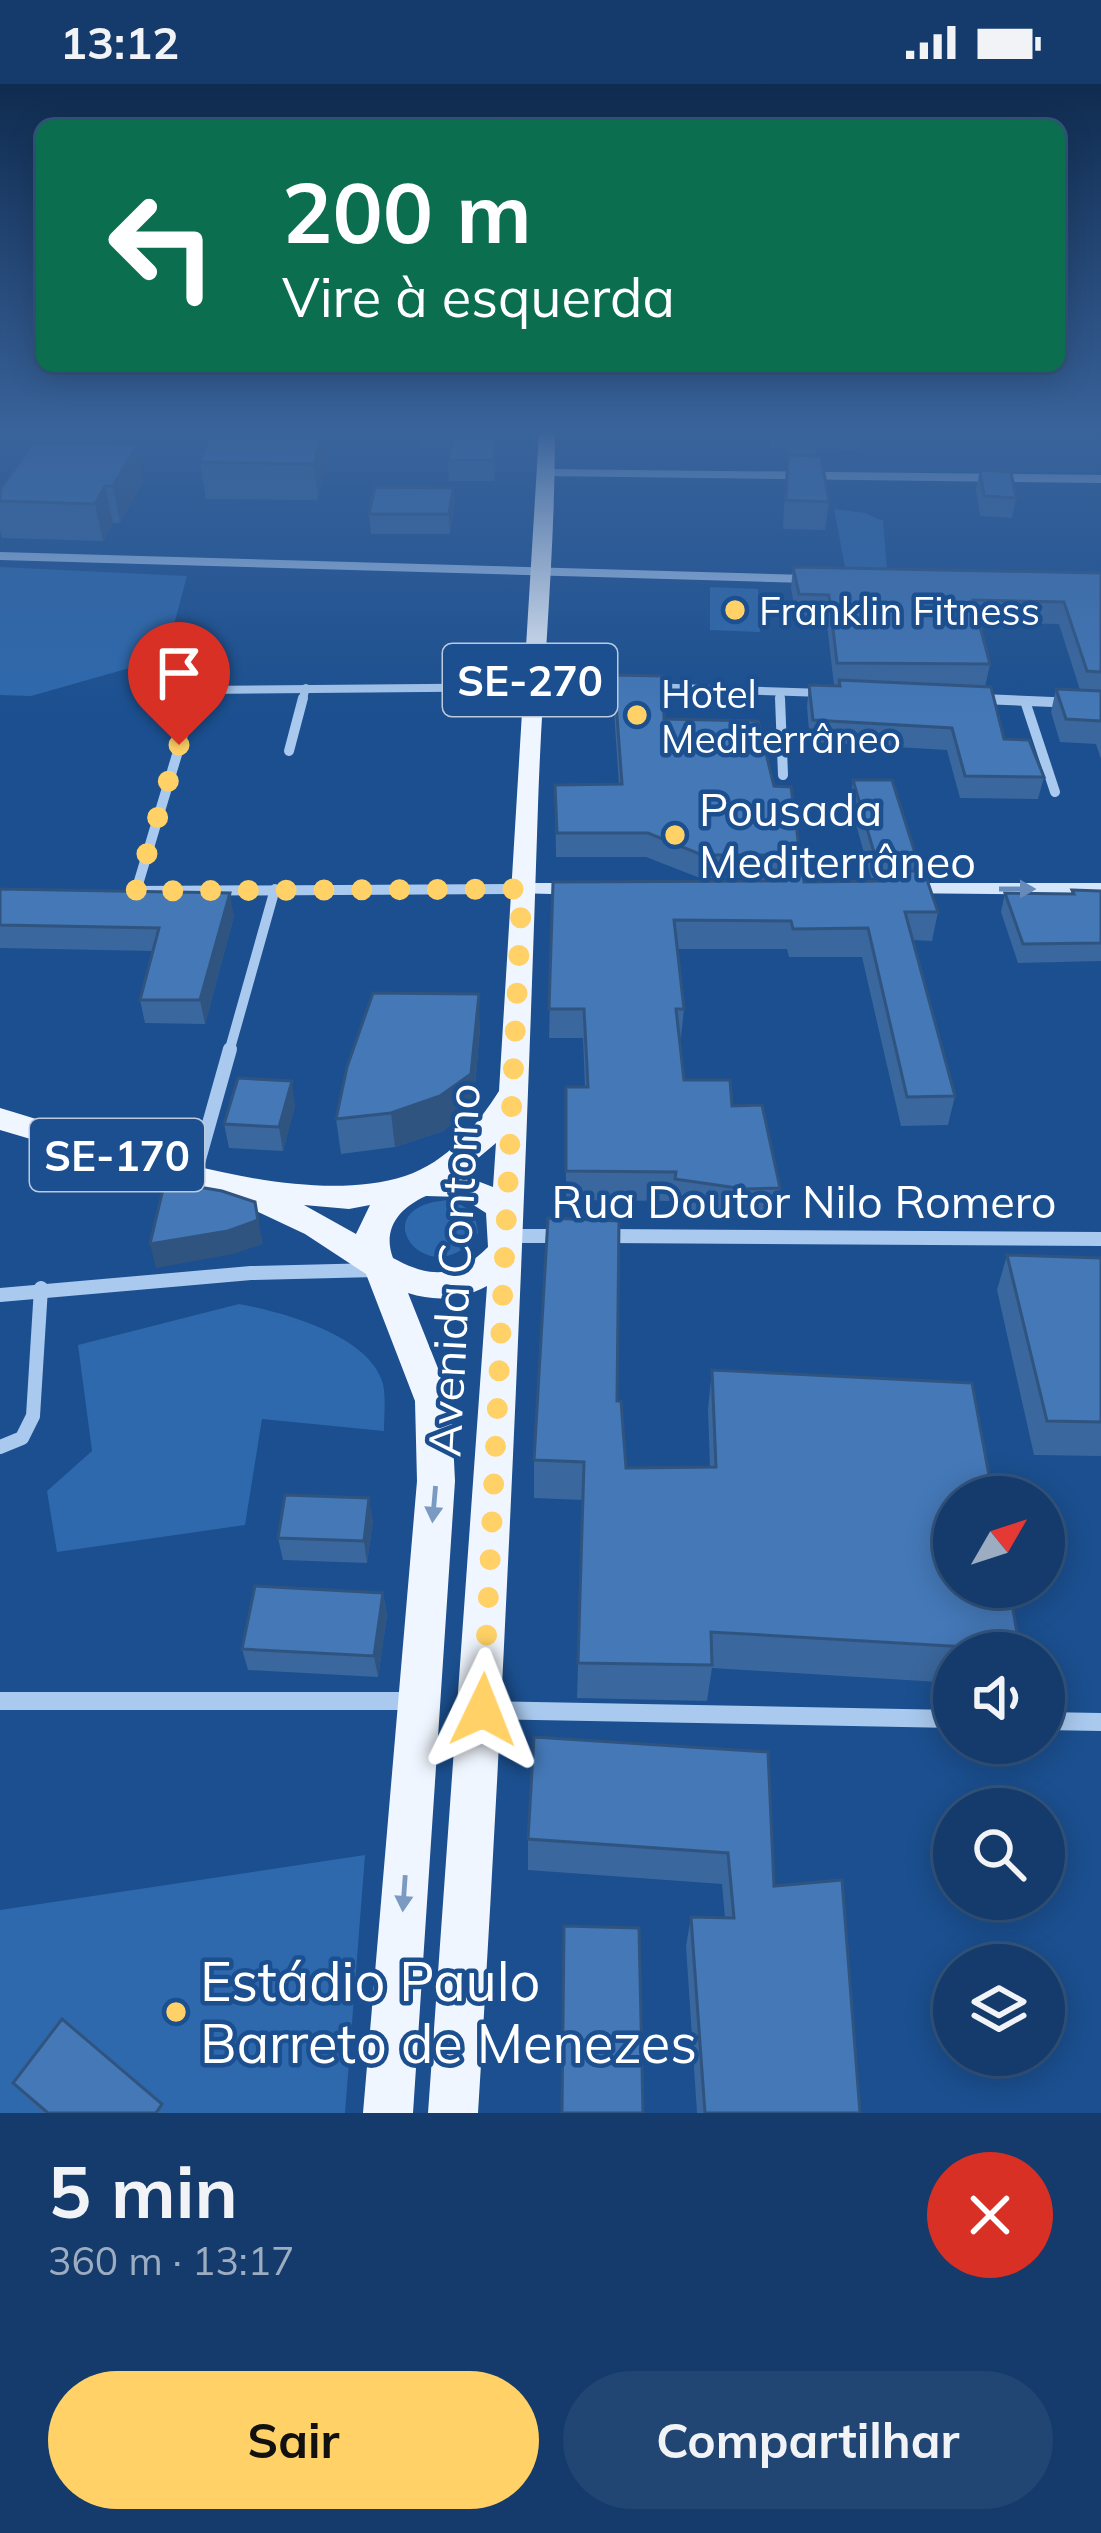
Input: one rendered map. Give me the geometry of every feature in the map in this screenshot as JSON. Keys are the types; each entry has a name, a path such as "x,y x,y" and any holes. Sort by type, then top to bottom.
{"main road":[{"name":"Avenida Contorno","path":"453,2113 483,1710 530,684 544,528"},
{"path":"522,889 615,889"},
{"path":"869,889 1101,889"},
{"path":"385,1269 370,1240 373,1220 386,1203 436,1177 478,1144 515,1090"},
{"name":"SE-170","path":"0,1119 236,1188"},
{"path":"446,1183 484,1194 498,1205 506,1220 504,1252 493,1268 454,1286 410,1284 324,1230 236,1188 349,1197 446,1183"},
{"name":"Avenida Contorno","path":"385,1269 434,1401 436,1481 388,2113"}],"street":[{"path":"0,556 821,580"},
{"path":"136,891 194,694 212,687 530,684 847,694"},
{"path":"289,751 306,688"},
{"path":"780,692 784,775"},
{"path":"958,698 1101,704"},
{"path":"1025,701 1054,792"},
{"path":"194,1178 275,889"},
{"path":"113,892 522,889"},
{"name":"Rua Doutor Nilo Romero","path":"507,1236 1101,1239"},
{"path":"0,1295 41,1288 385,1269"},
{"path":"0,1447 13,1446 27,1433 33,1416 41,1288"},
{"path":"0,1701 418,1701"},
{"path":"483,1710 933,1719"},
{"path":"1065,1721 1101,1722"}],"shaded area":[{"path":"838,528 884,528 887,569 845,567"},
{"path":"0,567 187,576 165,658 31,696 0,695"},
{"name":"Franklin Fitness","path":"710,587 758,589 760,632 710,630"},
{"path":"450,1200 470,1212 478,1233 459,1251 441,1257 424,1253 411,1244 405,1230 408,1217 422,1206"},
{"path":"239,1304 322,1329 361,1352 383,1384 384,1431 262,1419 245,1525 57,1552 47,1491 92,1451 78,1345"},
{"name":"Estádio Paulo Barreto de Menezes","path":"365,1855 345,2113 0,2113 0,1910"}],"building":[{"path":"793,567 1101,573 1101,672 1087,671 1064,602 973,600 990,664 837,663 829,595 799,594"},
{"path":"614,675 663,676 664,719 758,721 774,786 791,787 800,855 702,855 648,833 557,833 555,785 622,784"},
{"path":"839,680 991,687 1004,739 1029,740 1044,777 965,776 952,728 813,720 809,685 840,686"},
{"path":"1056,689 1101,691 1101,721 1066,719"},
{"path":"853,780 892,780 916,856 875,856"},
{"path":"753,870 803,870 804,882 884,881 881,871 924,871 938,912 905,912 955,1096 907,1097 868,928 793,929 791,921 674,920 684,1009 676,1009 684,1080 730,1080 732,1106 762,1105 780,1188 744,1189 675,1179 676,1172 566,1171 566,1087 588,1087 584,1009 549,1009 553,882 780,881"},
{"path":"0,889 230,893 200,1000 140,1000 159,928 0,925"},
{"path":"1072,890 1101,891 1101,943 1023,944 1005,893 1074,894"},
{"path":"373,993 479,994 471,1074 440,1096 391,1113 336,1119 347,1067"},
{"path":"238,1078 292,1081 279,1127 224,1124"},
{"path":"165,1181 255,1202 258,1220 228,1231 150,1244"},
{"path":"548,1218 619,1221 617,1401 621,1401 626,1468 716,1467 712,1370 972,1383 989,1476 933,1476 933,1608 1013,1608 1017,1632 933,1632 933,1645 711,1632 712,1665 578,1663 584,1462 534,1460"},
{"path":"1007,1255 1101,1258 1101,1422 1047,1421"},
{"path":"285,1495 369,1498 364,1541 278,1538"},
{"path":"255,1586 383,1593 374,1656 242,1649"},
{"path":"534,1737 768,1752 774,1886 842,1880 860,2113 705,2113 691,1917 734,1918 728,1853 528,1839"},
{"path":"564,1926 639,1928 643,2113 562,2113"},
{"path":"62,2019 162,2104 156,2113 48,2113 13,2083"}],"place":[{"name":"Franklin Fitness","path":"735,610"},
{"name":"Hotel Mediterrâneo","path":"637,715"},
{"name":"Pousada Mediterrâneo","path":"675,835"},
{"name":"Estádio Paulo Barreto de Menezes","path":"176,2012"}],"route":[{"path":"179,745 136,891 522,889 483,1710"}]}
